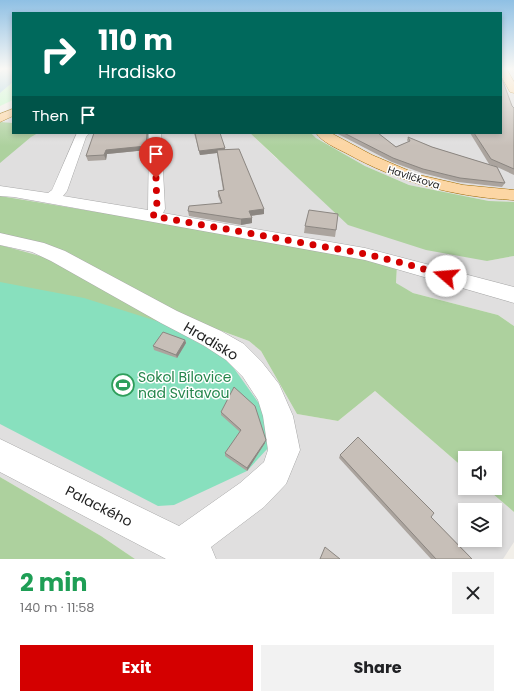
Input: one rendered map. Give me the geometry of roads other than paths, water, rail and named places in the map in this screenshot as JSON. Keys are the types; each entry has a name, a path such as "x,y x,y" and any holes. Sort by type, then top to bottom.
{"main road":[{"path":"0,118 12,112"},
{"name":"Havlíčkova","path":"324,134 366,158 404,175 441,186 461,190 514,195"}],"street":[{"path":"52,199 59,191 82,134"},
{"path":"153,216 157,209 155,134"},
{"path":"0,191 14,192 153,216 372,256 407,264 514,295"},
{"name":"Hradisko","path":"0,239 37,247 58,256 169,317 212,338 235,352 252,369 269,393 278,416 284,450 275,473 189,553"},
{"name":"Palackého","path":"0,455 189,553"}],"place":[{"name":"Sokol Bílovice nad Svitavou","path":"123,385"}]}
